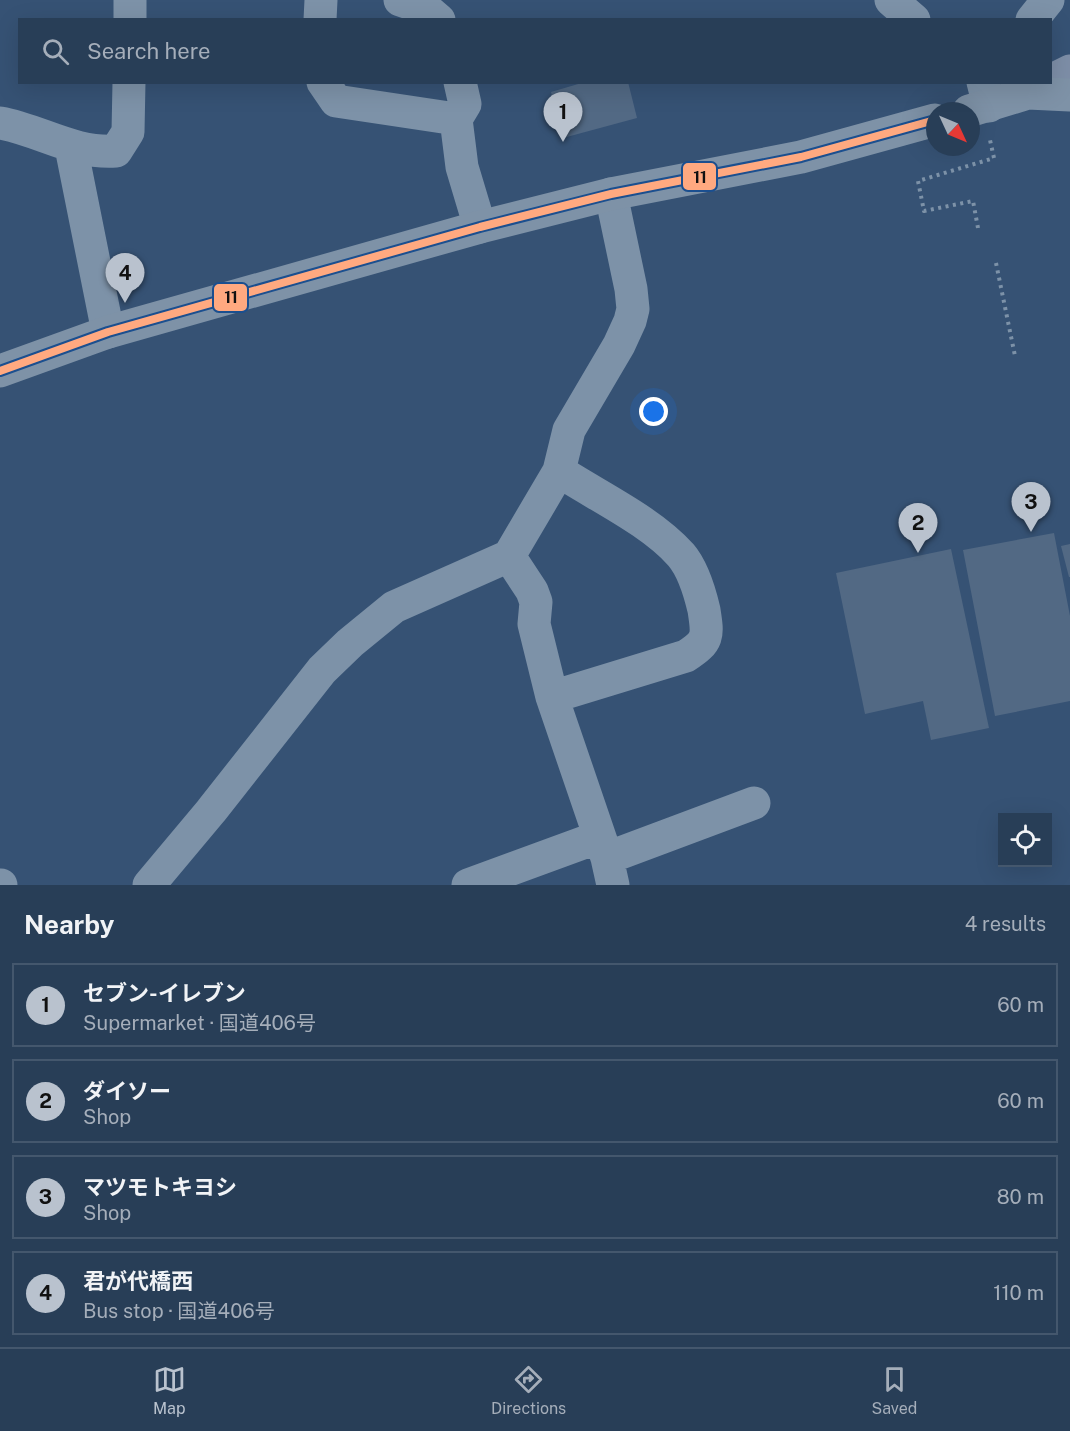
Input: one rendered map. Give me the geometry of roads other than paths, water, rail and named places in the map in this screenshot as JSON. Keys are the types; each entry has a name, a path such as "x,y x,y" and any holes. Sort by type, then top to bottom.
{"highway":[{"path":"980,100 1042,86 1070,95"},
{"path":"0,371 108,332 480,227 612,194 801,157 926,122"}],"main road":[{"path":"1052,81 1070,71"}],"street":[{"path":"130,0 130,18"},
{"path":"320,18 321,0"},
{"path":"400,0 426,9 437,18"},
{"path":"891,0 912,18"},
{"path":"1034,18 1048,0"},
{"path":"0,123 71,147 100,152 116,151 128,132 129,84"},
{"path":"324,84 336,101 456,119"},
{"path":"460,84 465,104 456,119 462,166 480,227"},
{"path":"71,147 108,332"},
{"path":"149,885 211,811 322,670 358,636 394,607 509,556 559,471 569,430 619,345 633,309 632,289 612,194"},
{"path":"552,697 686,656 701,646 708,633 700,593 682,556 657,534 559,471"},
{"path":"509,556 532,591 536,602 534,624 552,697 606,860"},
{"path":"468,885 606,860 754,803"}],"place":[{"name":"セブン-イレブン","path":"563,142"},
{"name":"君が代橋西","path":"125,303"},
{"name":"マツモトキヨシ","path":"1031,532"},
{"name":"ダイソー","path":"918,553"}]}
